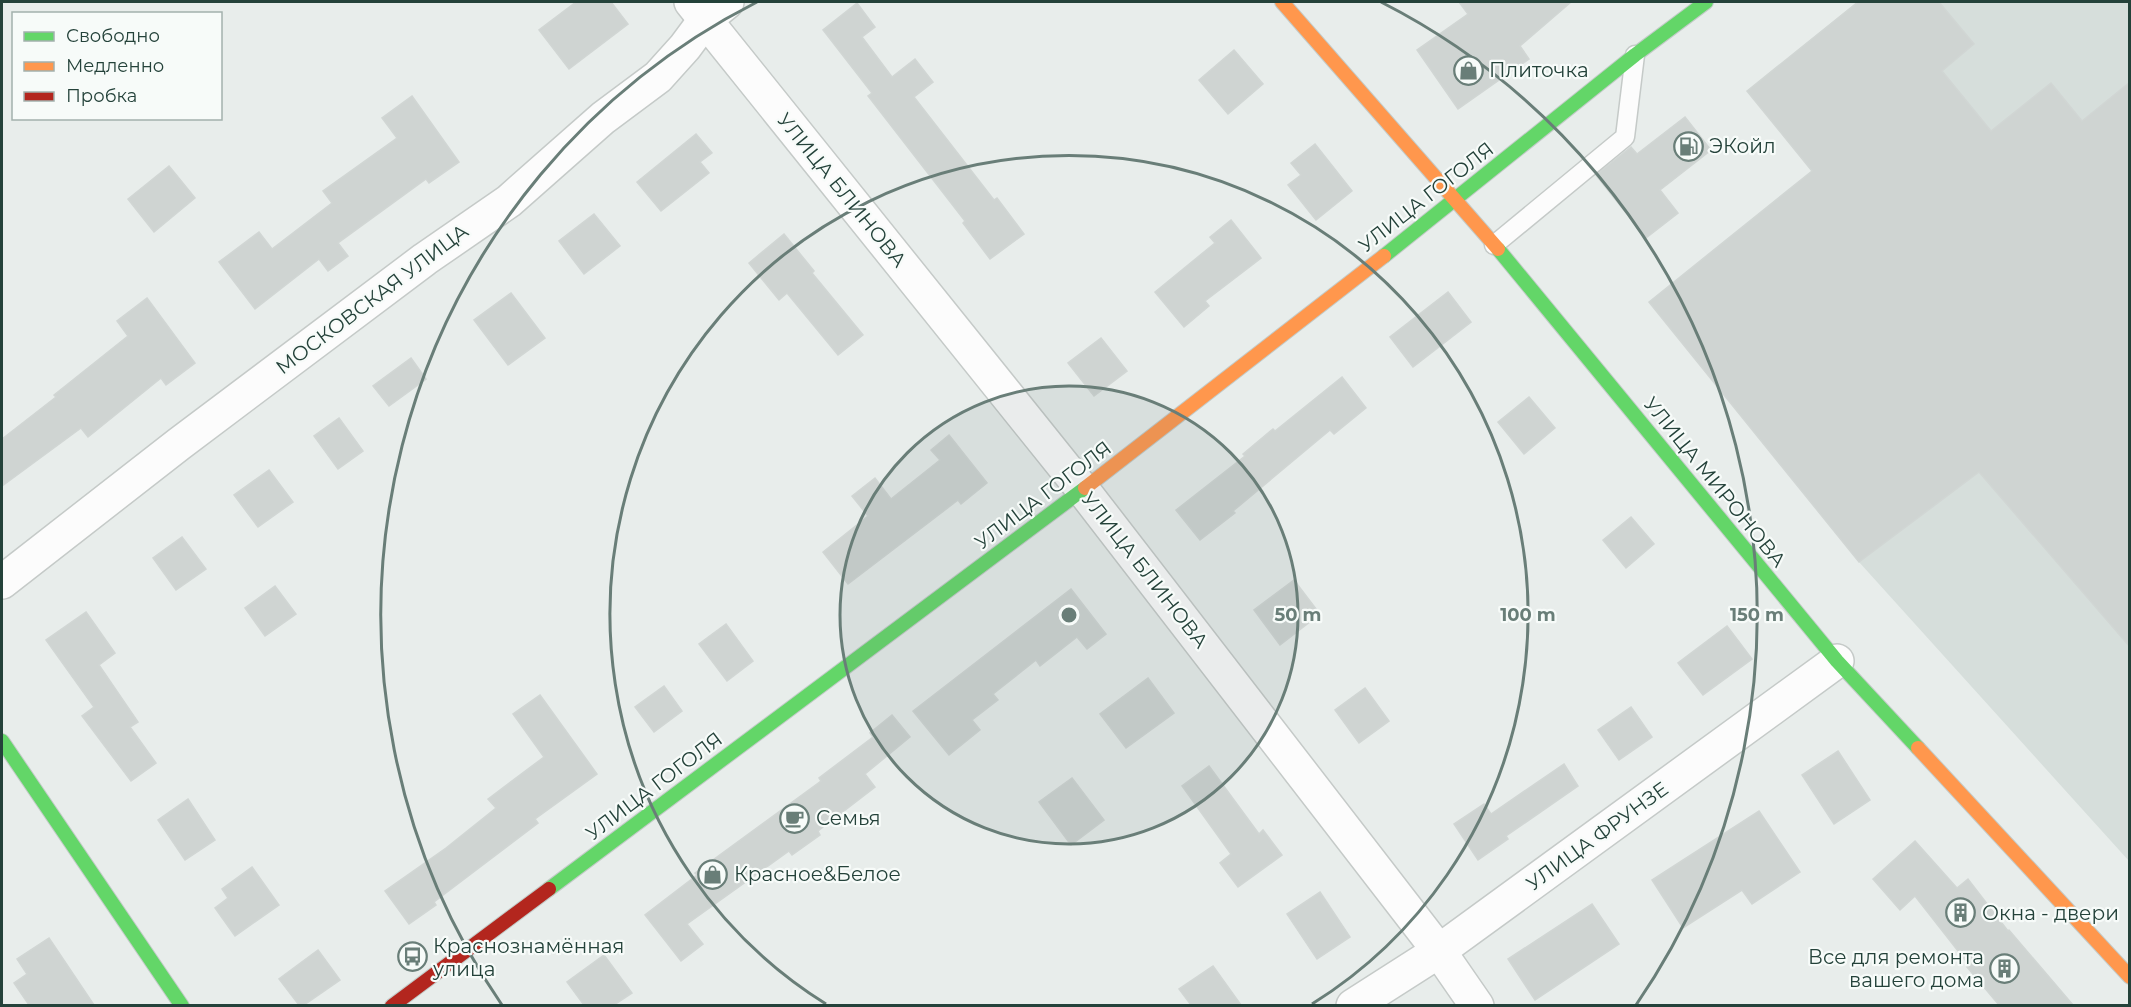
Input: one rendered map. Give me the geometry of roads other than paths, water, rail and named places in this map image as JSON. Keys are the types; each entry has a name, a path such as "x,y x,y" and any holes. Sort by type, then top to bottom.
{"main road":[{"name":"УЛИЦА МИРОНОВА","path":"1282,2 1494,245 1837,661 2130,977"},
{"name":"УЛИЦА ГОГОЛЯ","path":"392,1005 1083,490 1455,200 1635,55 1706,2"},
{"path":"2,741 182,1005"}],"street":[{"name":"УЛИЦА БЛИНОВА","path":"708,8 1439,951 1477,1005"},
{"name":"МОСКОВСКАЯ УЛИЦА","path":"2,582 179,444 415,266 510,201 603,118 658,77 685,47 708,8"},
{"name":"УЛИЦА ФРУНЗЕ","path":"1353,1005 1439,951 1837,661"}],"lane":[{"path":"1494,245 1625,137 1635,55"}],"place":[{"name":"Плиточка","path":"1468,70"},
{"name":"ЭКойл","path":"1688,146"},
{"name":"Семья","path":"795,818"},
{"name":"Красное&Белое","path":"713,874"},
{"name":"Окна - двери","path":"1961,913"},
{"name":"Краснознамённая улица","path":"412,957"},
{"name":"Все для ремонта вашего дома","path":"2005,968"}]}
